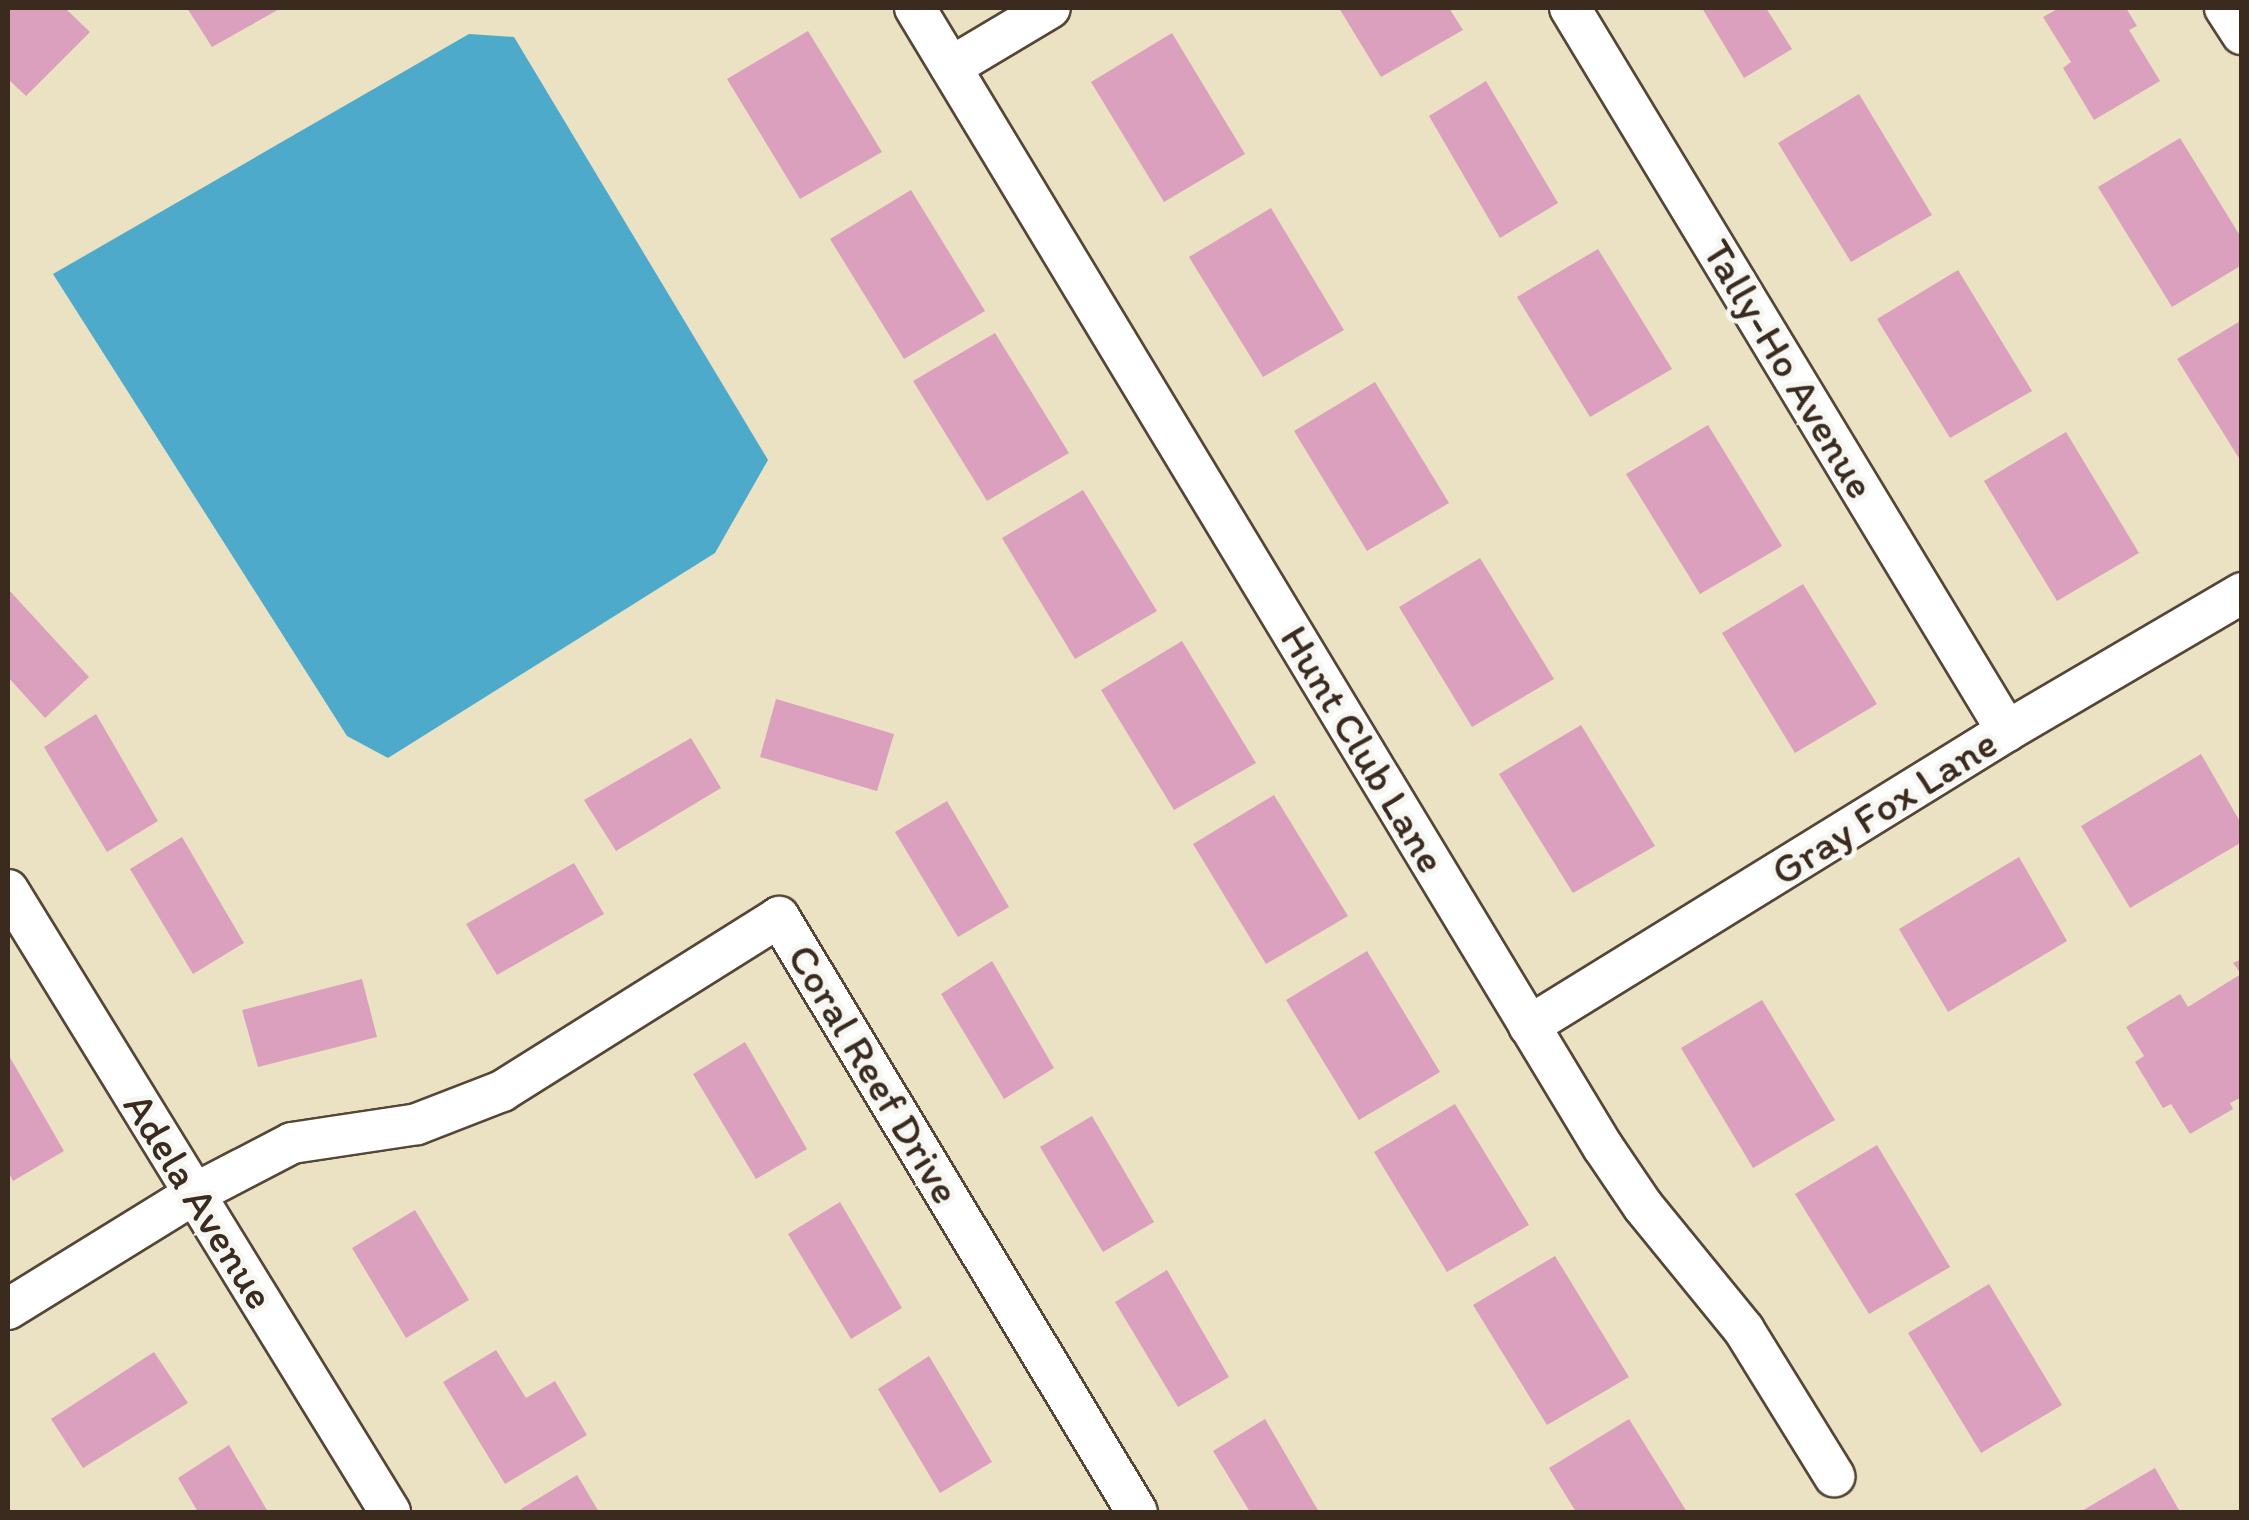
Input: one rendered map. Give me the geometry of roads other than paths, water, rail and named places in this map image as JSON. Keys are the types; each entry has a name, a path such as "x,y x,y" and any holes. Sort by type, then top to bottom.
{"street":[{"name":"Hunt Club Lane","path":"915,8 1602,1148 1744,1330 1834,1476"},
{"path":"951,67 1050,8"},
{"name":"Tally-Ho Avenue","path":"1570,8 2007,730"},
{"path":"2225,8 2242,34"},
{"name":"Gray Fox Lane","path":"1530,1026 2007,730 2242,593"},
{"name":"Adela Avenue","path":"8,890 390,1512"},
{"name":"Coral Reef Drive","path":"194,1194 292,1143 417,1124 502,1091 779,916 1137,1512"},
{"path":"8,1309 194,1194"}],"water":[{"path":"469,34 514,37 768,460 715,553 388,758 347,736 53,274"}]}
